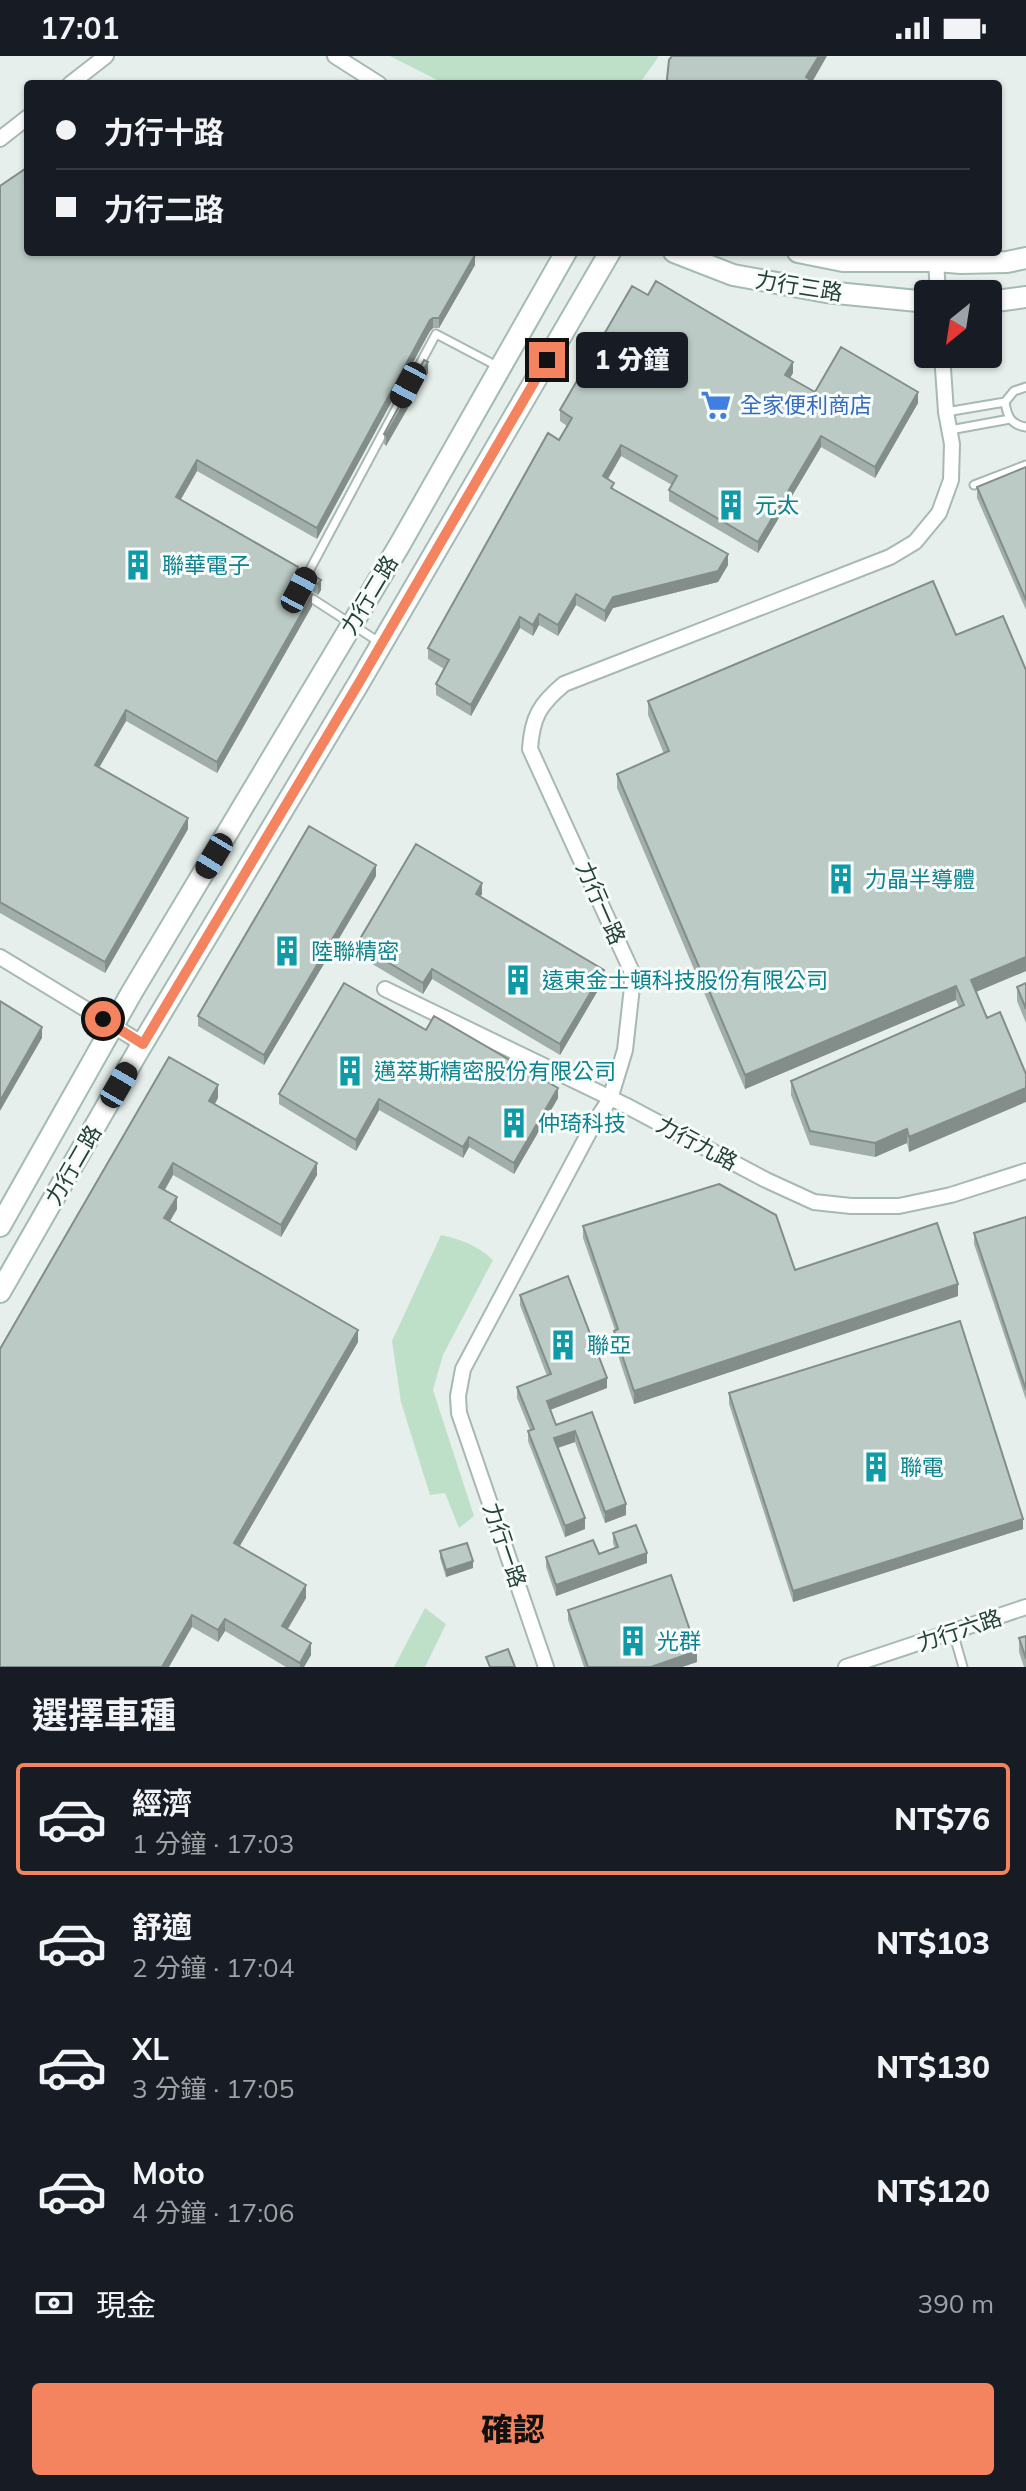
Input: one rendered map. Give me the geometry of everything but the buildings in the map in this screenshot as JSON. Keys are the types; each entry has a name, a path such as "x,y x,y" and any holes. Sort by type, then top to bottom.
{"street":[{"path":"75,80 106,56"},
{"path":"335,56 373,80"},
{"path":"361,72 384,80"},
{"path":"0,139 24,120"},
{"name":"力行二路","path":"0,1226 114,1025 399,546 564,256"},
{"name":"力行二路","path":"0,1292 608,256"},
{"name":"力行三路","path":"684,256 733,275 826,292 914,301"},
{"name":"力行三路","path":"818,256 843,261 1007,262 1026,258"},
{"path":"936,261 937,280"},
{"path":"1002,300 1026,297"},
{"name":"力行一路","path":"546,1667 459,1413 458,1396 463,1369 585,1139 610,1099 625,1050 632,987 631,970 530,749 537,712 564,684 890,557 915,542 939,513 951,480 952,444 943,368"},
{"path":"0,957 143,1044"},
{"name":"力行九路","path":"385,989 814,1202 899,1206 951,1195 1026,1171"},
{"name":"力行六路","path":"852,1666 1026,1607"}],"lane":[{"path":"382,644 299,590 436,334 499,367"},
{"path":"946,412 1005,402 1014,391 1026,387"},
{"path":"1005,402 1010,419 1016,425 1026,427"},
{"path":"950,430 1010,419"},
{"path":"974,485 1026,465"},
{"path":"953,1632 963,1667"}],"green space":[{"path":"390,56 659,56 642,80 437,80"},
{"path":"441,1235 469,1244 493,1260 443,1355 433,1390 474,1516 459,1528 445,1493 430,1495 401,1402 392,1341"},
{"path":"425,1608 446,1624 425,1667 394,1667"}],"place":[{"name":"全家便利商店","path":"716,405"},
{"name":"元太","path":"731,505"},
{"name":"聯華電子","path":"138,565"},
{"name":"力晶半導體","path":"841,879"},
{"name":"陸聯精密","path":"287,951"},
{"name":"遠東金士頓科技股份有限公司","path":"518,980"},
{"name":"邁萃斯精密股份有限公司","path":"350,1071"},
{"name":"仲琦科技","path":"514,1123"},
{"name":"聯亞","path":"563,1345"},
{"name":"聯電","path":"876,1467"},
{"name":"光群","path":"633,1641"}],"route":[{"path":"103,1019 143,1044 547,360"}]}
